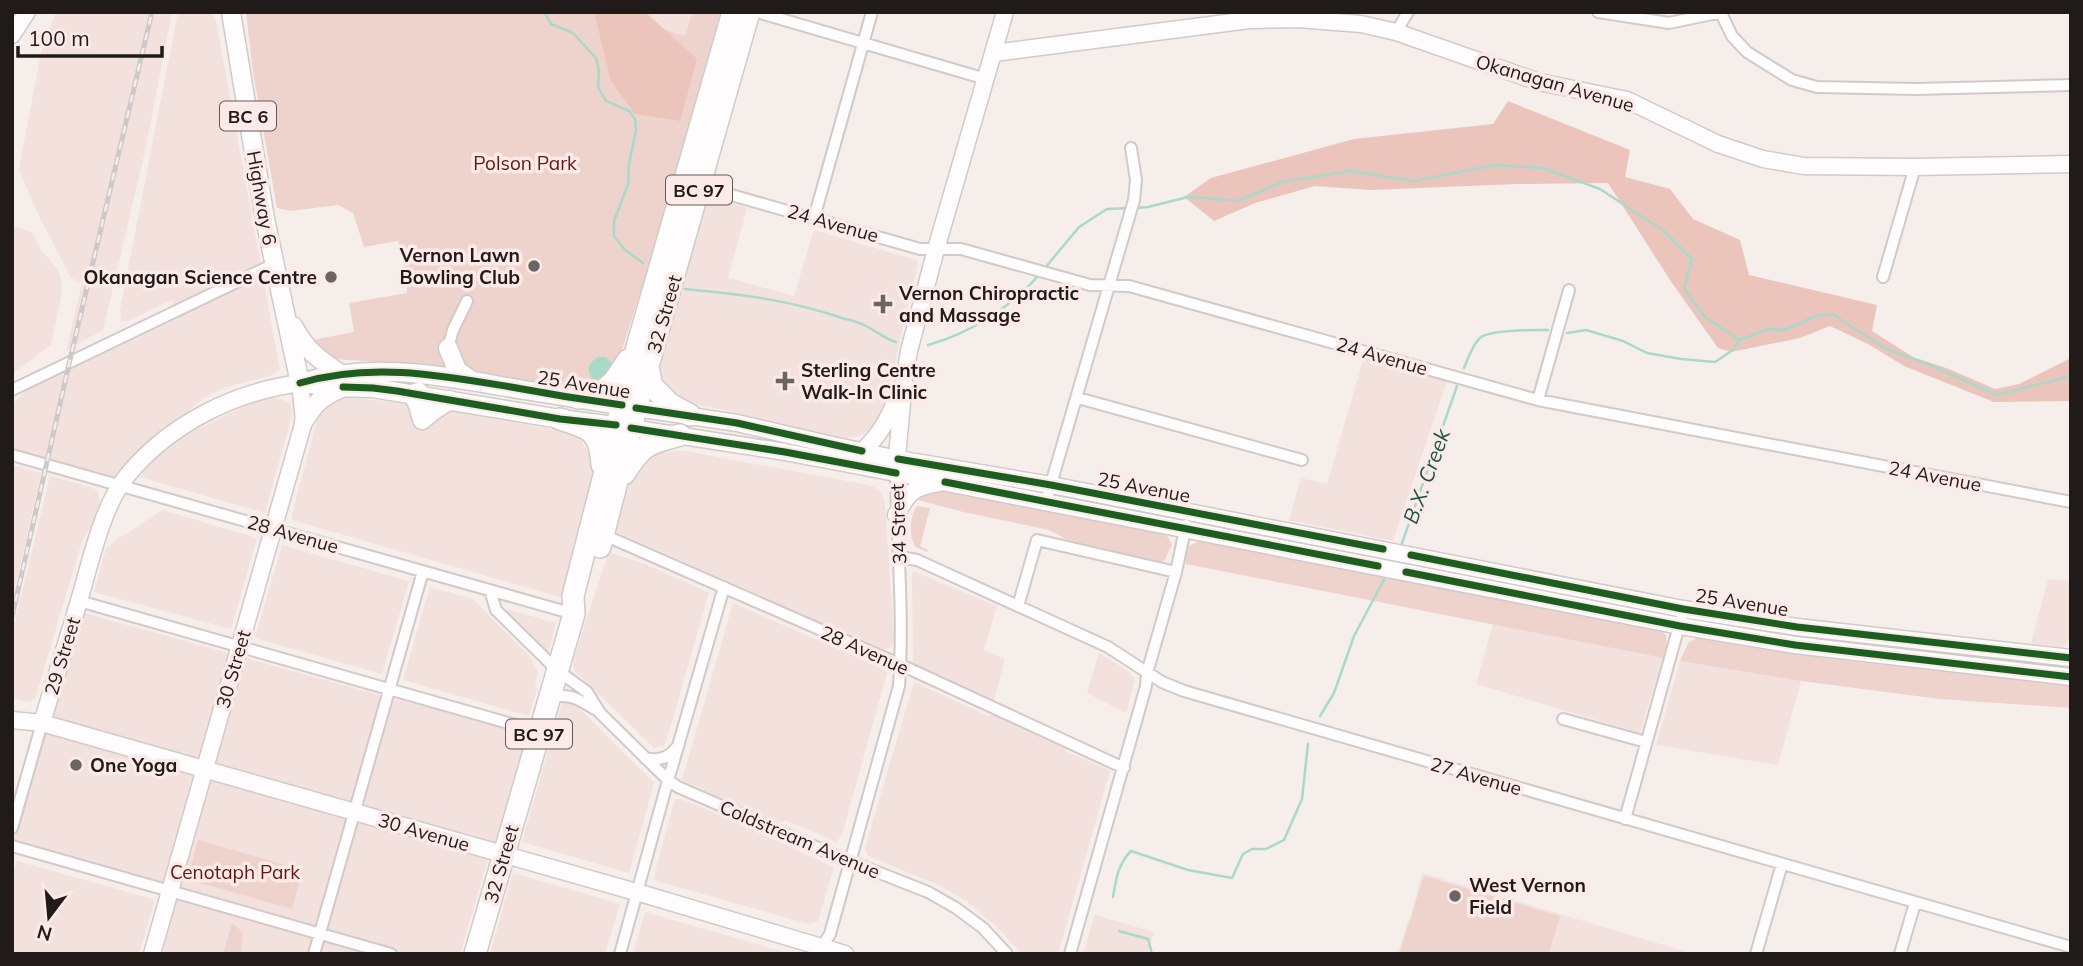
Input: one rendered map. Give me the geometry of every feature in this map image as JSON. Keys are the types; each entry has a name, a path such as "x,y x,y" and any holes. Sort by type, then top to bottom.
{"highway":[{"name":"32 Street","path":"574,614 573,596 610,482 626,417 637,347 733,12"},
{"name":"32 Street","path":"626,417 648,368 749,12"},
{"path":"578,398 597,396 614,381 637,347"},
{"path":"648,368 652,386 670,404 690,415"},
{"path":"560,419 582,426 593,433 601,449 610,482"},
{"path":"610,482 642,449 653,442 680,435"},
{"name":"32 Street","path":"475,954 574,614 584,598 604,535 610,482"}],"main road":[{"name":"Highway 6","path":"230,12 274,264 300,383"},
{"path":"286,313 308,349 341,380 315,403 304,421"},
{"path":"422,373 438,364 448,348"},
{"path":"448,348 457,370 471,380"},
{"name":"25 Avenue","path":"300,383 341,380 381,370 422,373 578,398 626,417"},
{"name":"25 Avenue","path":"341,380 373,388 560,419 626,417"},
{"path":"412,394 428,388 472,393 523,389"}],"street":[{"path":"12,35 27,12"},
{"path":"758,12 986,79"},
{"path":"814,218 872,12"},
{"name":"34 Street","path":"819,950 830,934 897,698 901,665 897,466 904,380 911,344 1005,12"},
{"path":"1395,32 1408,12"},
{"path":"1598,12 1669,23 1722,13 1732,36 1747,52 1792,80 1817,87 1914,89 2071,85"},
{"name":"Okanagan Avenue","path":"994,53 1257,19 1361,24 1395,32 1539,82 1626,100 1718,144 1763,159 1804,166 2071,163"},
{"path":"1046,501 1134,200 1136,180 1131,148"},
{"path":"1884,277 1915,166"},
{"name":"24 Avenue","path":"700,186 920,248 961,249 1090,285 1129,286 1538,400 2071,502"},
{"path":"12,390 274,264"},
{"path":"1538,400 1569,290"},
{"path":"448,348 453,330 467,301"},
{"path":"862,452 874,441 890,415 904,380"},
{"name":"30 Street","path":"152,954 304,421 300,383"},
{"name":"25 Avenue","path":"120,486 152,451 215,407 242,396 300,383"},
{"path":"1078,398 1302,460"},
{"name":"25 Avenue","path":"626,417 690,415 737,423 862,452 945,482 1679,626 1795,645 2071,677"},
{"name":"25 Avenue","path":"626,417 680,435 785,452 1051,485 1683,609 1797,627 2071,658"},
{"name":"28 Avenue","path":"12,455 574,614"},
{"path":"896,515 910,494 920,486 945,482"},
{"name":"29 Street","path":"12,828 96,541 120,486"},
{"path":"1070,954 1124,768 1190,512"},
{"name":"28 Avenue","path":"604,535 901,665 1124,768"},
{"path":"1017,606 1037,540 1176,572"},
{"name":"27 Avenue","path":"900,556 917,560 1108,647 1162,682 1184,691 2071,947"},
{"path":"314,954 423,571"},
{"path":"620,954 724,587"},
{"name":"Coldstream Avenue","path":"490,590 496,610 557,670 587,692 600,713"},
{"path":"79,601 540,732"},
{"path":"1625,819 1683,609"},
{"path":"15,713 39,710 51,693"},
{"name":"Coldstream Avenue","path":"550,696 576,697 600,713 678,787 850,862 929,892 983,928 1007,954"},
{"name":"30 Avenue","path":"15,713 205,770 637,892 819,950 845,954"},
{"path":"1563,719 1646,742"},
{"path":"645,758 663,758 672,754 678,746"},
{"path":"12,846 391,954"},
{"path":"1756,954 1782,864"},
{"path":"1900,954 1915,903"}],"shaded area":[{"path":"56,12 172,12 145,151 103,330 66,351 82,283 71,278 36,210 19,169 41,53"},
{"path":"178,12 211,12 216,20 280,370 272,375 226,387 204,398 152,441 113,479 12,450 12,404 27,390 178,319 172,300 128,321 121,321 120,310"},
{"path":"594,12 645,12 697,59 680,121 635,114 611,81"},
{"path":"644,12 692,12 686,34 679,35 659,26"},
{"path":"1508,101 1630,150 1625,177 1670,189 1693,219 1740,240 1749,275 1877,305 1872,331 1913,357 1995,389 2019,384 2071,358 2071,401 1994,402 1904,366 1868,344 1830,326 1800,338 1731,352 1718,348 1670,280 1608,183 1371,190 1315,186 1255,203 1214,221 1184,197 1211,178 1354,139 1493,124"},
{"path":"707,198 747,208 728,278 794,296 814,230 916,260 918,263 890,383 883,409 873,429 859,436 843,439 711,407 679,403 668,391 661,375 661,353"},
{"path":"12,226 32,232 41,250 59,271 62,284 51,345 12,374"},
{"path":"598,357 606,357 615,366 591,385 589,367"},
{"path":"1364,357 1447,381 1393,541 1289,520 1301,478 1327,484"},
{"path":"270,397 289,403 292,416 265,513 140,477 152,460 186,435 245,406"},
{"path":"330,399 399,402 571,432 581,440 590,455 593,474 564,598 292,520 320,410"},
{"path":"669,451 685,451 863,484 881,492 885,503 894,637 892,646 885,651 876,648 617,532 616,525 638,467 649,456"},
{"path":"12,465 41,473 12,601"},
{"path":"50,476 97,490 100,501 91,528 82,541 35,699 28,702 12,697 12,635"},
{"path":"163,510 257,538 231,629 94,592 106,549"},
{"path":"282,545 409,581 382,674 255,638"},
{"path":"610,554 648,565 709,593 665,745 654,748 574,667 573,661"},
{"path":"913,571 997,606 984,650 1005,659 994,701 913,664"},
{"path":"2048,579 2071,581 2071,635 2063,647 2031,643"},
{"path":"430,587 473,599 531,658 538,672 535,685 537,689 529,716 403,680"},
{"path":"733,603 879,667 887,673 842,835 836,842 785,820 772,821 682,780"},
{"path":"506,609 556,623 548,653 509,614"},
{"path":"84,613 383,696 529,733 460,954 163,954 168,920 164,894 12,846 12,828"},
{"path":"1493,624 1663,658 1640,733 1476,684"},
{"path":"1099,653 1128,671 1135,679 1126,713 1087,693"},
{"path":"1680,661 1801,681 1778,765 1656,745"},
{"path":"914,682 988,716 994,715 1066,747 1065,751 1110,771 1058,954 1022,954 997,927 965,900 941,886 868,856 865,848"},
{"path":"564,700 573,702 654,783 629,873 522,842"},
{"path":"675,799 697,805 834,867 818,921 809,924 653,880"},
{"path":"17,861 152,899 154,902 139,954 12,954 12,878"},
{"path":"513,873 620,904 605,954 490,954"},
{"name":"West Vernon Field","path":"1422,873 1684,951 1683,954 1398,954"},
{"path":"645,912 791,954 633,954"},
{"path":"1095,915 1154,932 1148,954 1083,954"}],"green space":[{"name":"Polson Park","path":"246,12 644,12 659,26 679,35 686,34 692,12 720,12 651,259 621,353 608,373 595,383 571,389 409,364 334,359 312,340 354,332 349,303 407,293 406,273 398,241 364,247 353,213 338,205 290,211 277,208 253,72"},
{"path":"935,490 1159,532 1168,537 1172,545 1164,561 1160,562 1068,540 1049,530 918,500 922,494"},
{"path":"917,506 930,508 920,546 928,550 927,552 913,543 911,520"},
{"path":"1201,540 1658,629 1666,635 1667,646 1663,658 1186,564 1189,546"},
{"path":"1698,637 1830,659 2071,685 2071,708 1940,699 1801,681 1680,661 1688,643"},
{"name":"Cenotaph Park","path":"198,840 303,870 292,909 189,880"},
{"name":"West Vernon Field","path":"1424,876 1560,916 1549,954 1399,954"},
{"path":"232,923 243,933 241,954 223,954"}],"waterway":[{"path":"544,12 551,24 573,33 596,58 598,87 606,101 629,111 635,119 636,130 628,184 614,221 614,236 625,250 643,263"},
{"path":"1136,208 1188,197 1238,201 1282,182 1350,171 1414,181 1495,165 1543,168 1600,189 1664,231 1692,259 1684,289 1706,318 1740,340"},
{"path":"1045,268 1079,227 1107,209 1130,208"},
{"path":"928,345 958,334 988,318 1002,309 1039,275"},
{"path":"685,289 784,302 859,323 896,342"},
{"path":"1740,340 1768,329 1784,330 1816,316 1832,314 1886,349 1997,395 2071,376"},
{"name":"B.X. Creek","path":"1464,368 1475,344 1485,335 1548,330"},
{"name":"B.X. Creek","path":"1567,333 1586,330 1623,341 1647,353 1715,362 1733,350 1740,340"},
{"name":"B.X. Creek","path":"1401,546 1457,386"},
{"name":"B.X. Creek","path":"1320,716 1334,693 1354,636 1387,574"},
{"name":"B.X. Creek","path":"1113,897 1120,867 1131,851 1188,870 1232,878 1243,854 1252,849 1266,849 1284,840 1302,799 1308,744"},
{"name":"B.X. Creek","path":"1119,931 1148,939 1152,954"}],"railway":[{"path":"12,617 152,12"}],"cycle path":[{"path":"300,383 353,373 406,373 458,378 622,405"},
{"path":"343,387 397,391 560,419 616,425"},
{"path":"636,408 737,423 862,451"},
{"path":"631,428 785,452 896,473"},
{"path":"898,459 1051,485 1383,549"},
{"path":"945,482 1378,566"},
{"path":"1411,555 1683,609 1797,627 2071,658"},
{"path":"1406,572 1680,626 1795,645 2071,677"}],"place":[{"name":"Vernon Lawn Bowling Club","path":"534,266"},
{"name":"Okanagan Science Centre","path":"331,277"},
{"name":"Vernon Chiropractic and Massage","path":"883,304"},
{"name":"Sterling Centre Walk-In Clinic","path":"785,381"},
{"name":"One Yoga","path":"76,765"},
{"name":"West Vernon Field","path":"1455,896"}]}
